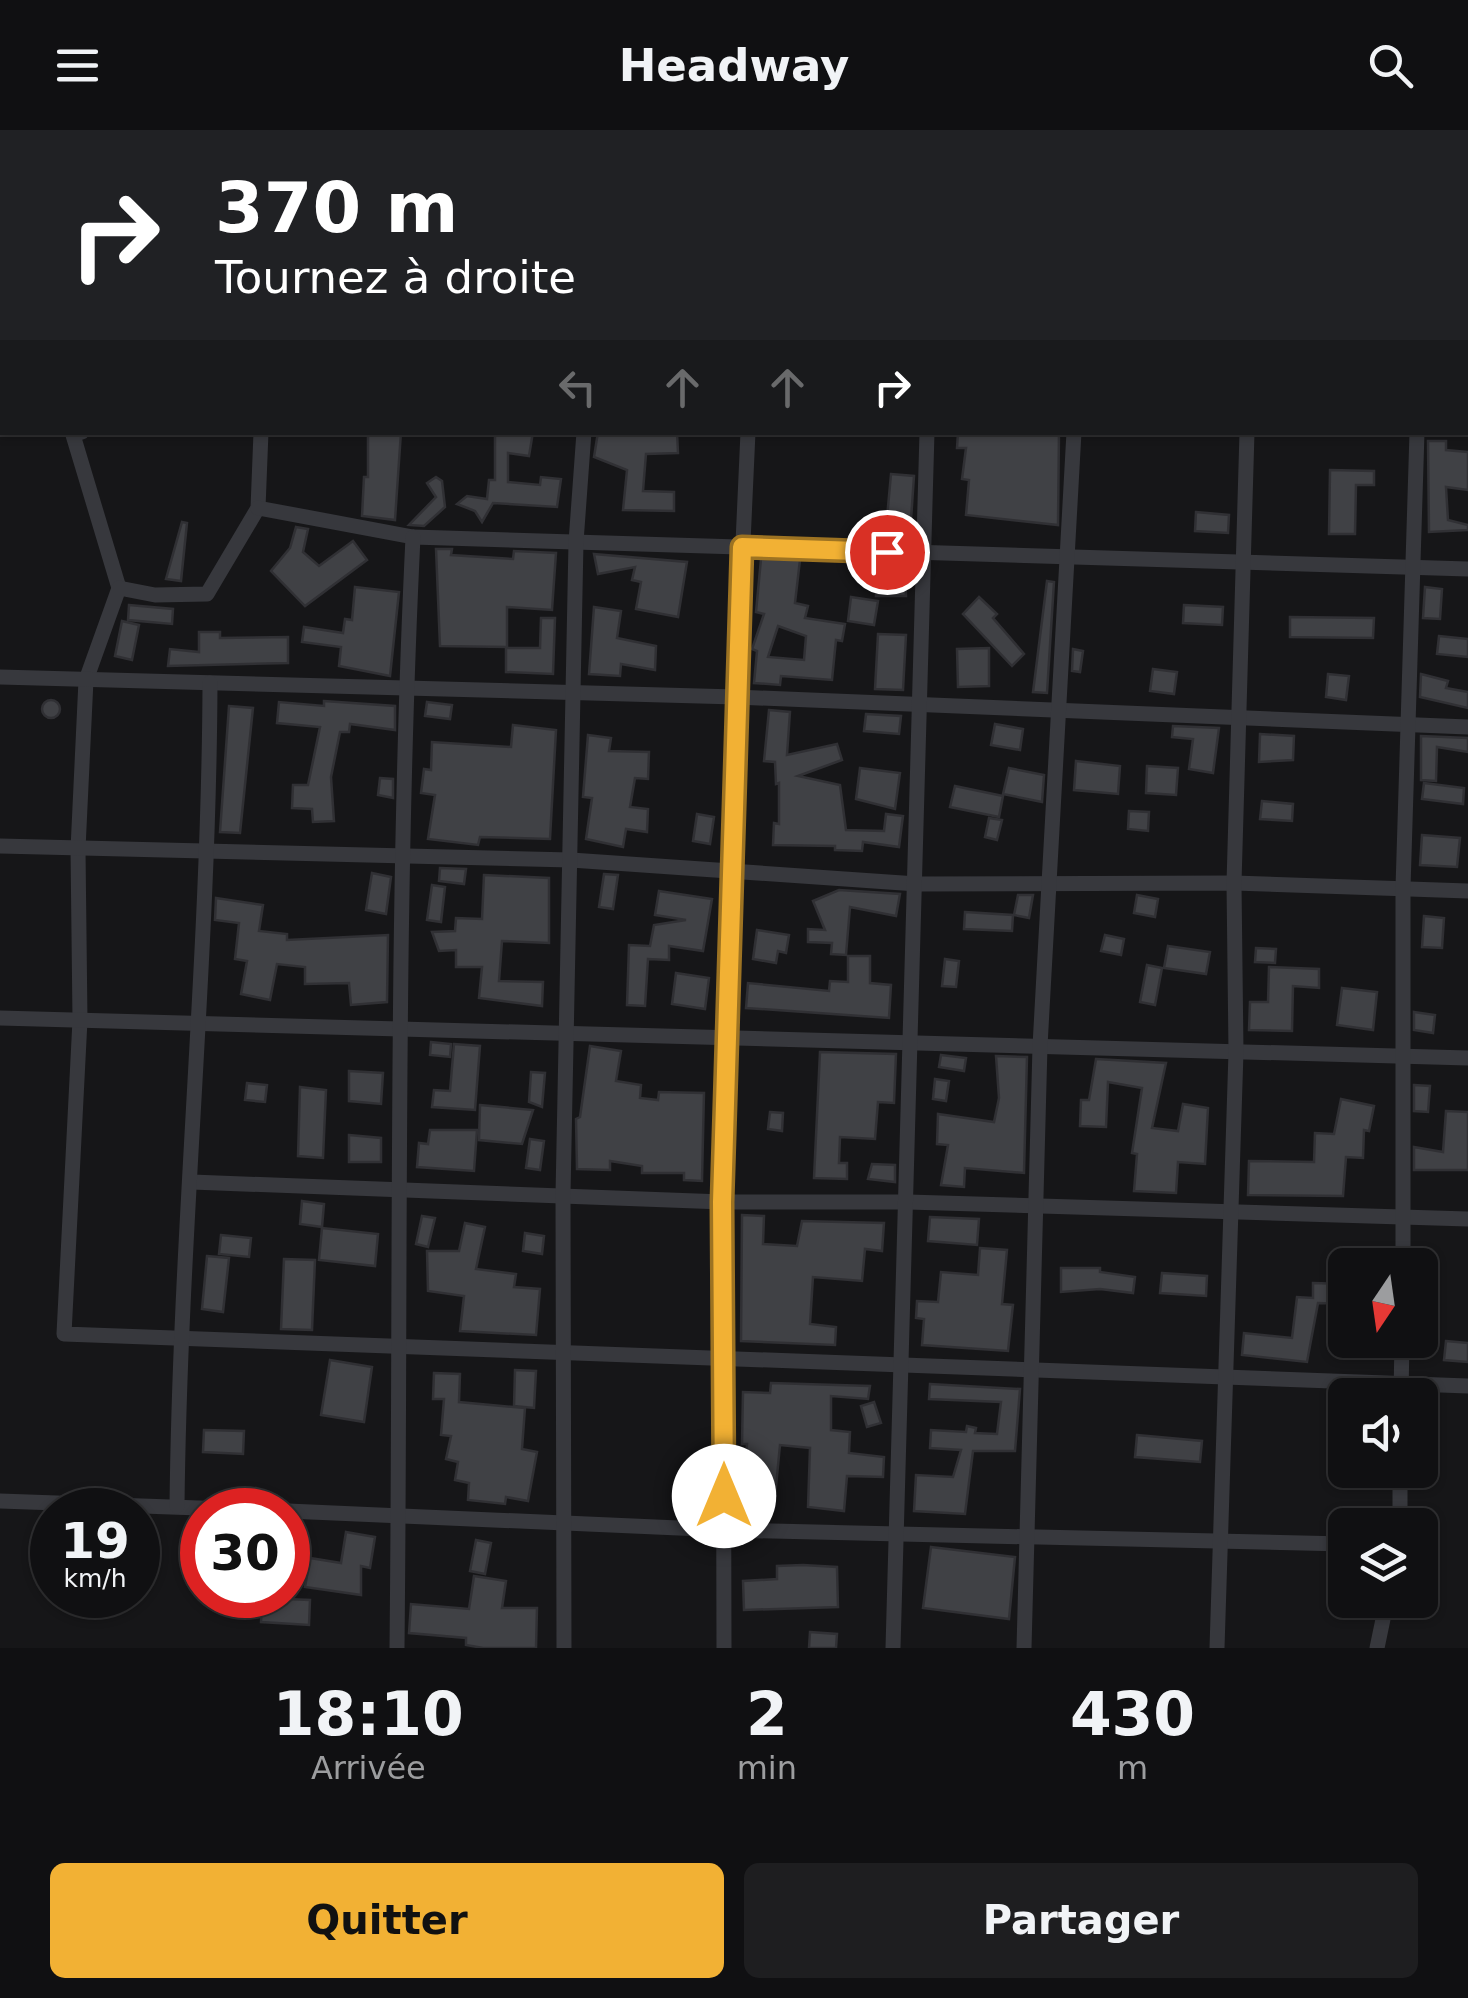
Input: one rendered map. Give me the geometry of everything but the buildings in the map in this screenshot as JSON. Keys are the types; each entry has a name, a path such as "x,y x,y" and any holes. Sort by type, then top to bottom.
{"street":[{"path":"76,435 119,588 86,680 78,849 80,1020 64,1334 902,1367 1030,1368 1328,1385"},
{"path":"119,588 156,596 206,594 258,508 261,435"},
{"path":"564,1648 563,1195 576,542 584,435"},
{"path":"724,1648 722,1202 736,697 748,435"},
{"path":"893,1648 927,435"},
{"path":"1024,1648 1040,1046 1074,435"},
{"path":"1217,1648 1236,1052 1234,883 1246,435"},
{"path":"1403,1248 1403,888 1417,435"},
{"path":"258,508 413,536 1468,569"},
{"path":"397,1648 401,1348 396,1190 406,859 406,688 413,536"},
{"path":"0,677 736,697 922,708 1468,727"},
{"path":"0,1500 178,1506 179,1339 210,854 210,683"},
{"path":"0,846 406,859 570,860 916,884 1234,883 1468,890"},
{"path":"0,1018 1468,1058"},
{"path":"192,1182 722,1202 908,1202 1468,1219"},
{"path":"1438,1388 1468,1386"},
{"path":"310,1513 897,1536 1328,1544"},
{"path":"1377,1648 1384,1618"}],"route":[{"path":"724,1496 722,1202 742,547 887,552"}]}
